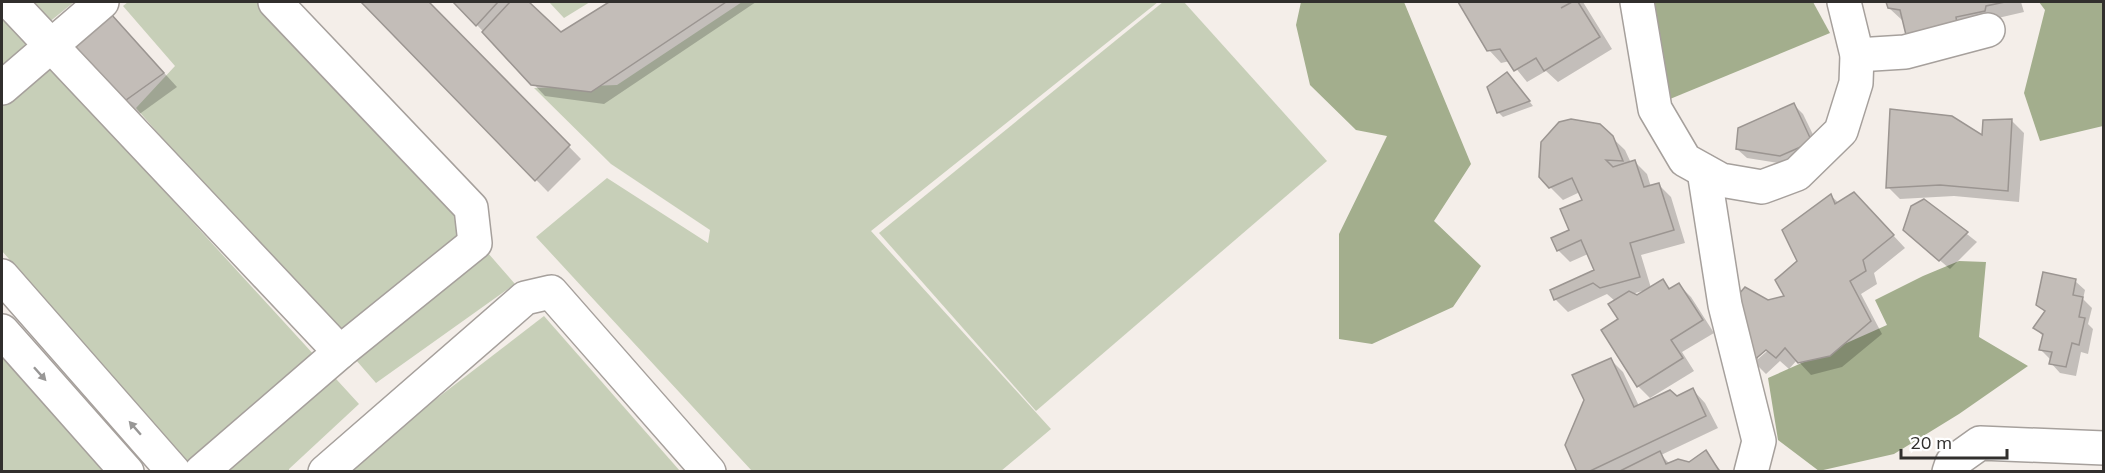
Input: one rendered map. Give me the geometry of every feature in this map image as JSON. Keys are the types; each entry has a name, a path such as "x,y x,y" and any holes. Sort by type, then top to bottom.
{"street":[{"path":"10,2 340,352"},
{"path":"2,88 102,2"},
{"path":"201,471 340,352 475,243 471,208 275,2"},
{"path":"1637,2 1655,109 1685,160 1721,180 1762,187 1797,174 1840,130 1856,83 1857,55 1844,2"},
{"path":"1857,55 1905,52 1988,30"},
{"path":"1704,171 1725,305 1759,441 1751,471"},
{"path":"2,276 174,471"},
{"path":"325,471 525,298 551,292 709,471"},
{"path":"2,331 127,471"},
{"path":"1949,471 1952,463 1980,443 2103,448"}],"green space":[{"path":"29,2 74,2 48,23"},
{"path":"128,2 269,2 515,284 376,383 136,108 175,66 123,6"},
{"path":"549,2 590,2 564,18"},
{"path":"742,2 1158,2 871,231 1051,429 1001,471 752,471 536,237 607,178 708,243 710,230 611,164 534,88 617,85"},
{"path":"1163,2 1184,2 1327,161 1036,411 879,233"},
{"path":"1301,2 1404,2 1471,164 1434,221 1481,266 1453,307 1372,344 1339,339 1339,234 1387,136 1356,130 1310,85 1296,25"},
{"path":"1650,2 1813,2 1830,33 1670,99"},
{"path":"2039,2 2103,2 2103,126 2040,141 2024,93 2045,10"},
{"path":"2,14 31,46 2,71"},
{"path":"48,64 359,404 289,471 193,471 2,251 2,105"},
{"path":"1959,261 1986,262 1979,337 2028,366 1959,414 1894,454 1819,471 1778,440 1768,378 1887,325 1875,300"},
{"path":"544,316 680,471 341,472"},
{"path":"2,347 116,471 2,471"}],"building":[{"path":"361,2 429,2 570,145 535,181"},
{"path":"453,2 498,2 476,26"},
{"path":"510,2 529,2 561,32 609,2 726,2 591,92 531,85 482,32"},
{"path":"1458,2 1578,2 1600,37 1544,71 1536,58 1514,71 1500,49 1487,51"},
{"path":"1886,2 2005,2 1986,6 1985,11 1956,17 1957,24 1906,35 1900,10 1888,8"},
{"path":"111,14 164,73 119,105 69,51"},
{"path":"1507,72 1530,101 1497,113 1487,87"},
{"path":"1794,103 1812,142 1780,156 1736,149 1738,128"},
{"path":"1890,109 1952,116 1982,135 1983,120 2012,119 2008,191 1940,185 1886,188"},
{"path":"1571,119 1600,124 1613,136 1623,161 1606,160 1613,167 1635,160 1644,187 1659,183 1674,230 1630,243 1640,277 1600,288 1593,283 1554,300 1550,290 1594,270 1581,240 1557,251 1551,238 1569,230 1560,209 1582,200 1572,178 1549,188 1539,177 1541,142 1559,122"},
{"path":"1854,192 1894,235 1863,260 1866,271 1850,281 1871,321 1830,356 1798,363 1785,348 1776,358 1766,350 1752,362 1733,301 1745,287 1768,300 1784,296 1775,280 1797,261 1782,230 1831,194 1835,204"},
{"path":"1924,199 1968,232 1939,261 1903,230 1911,206"},
{"path":"2043,272 2076,279 2073,295 2083,297 2079,317 2085,318 2079,345 2072,343 2066,367 2049,364 2052,352 2039,350 2043,334 2033,328 2045,311 2036,305"},
{"path":"1663,279 1669,289 1679,283 1703,320 1671,340 1683,358 1637,387 1601,330 1618,319 1608,304 1629,291 1637,295"},
{"path":"1611,358 1634,407 1670,390 1677,396 1693,388 1706,416 1588,472 1577,472 1565,445 1584,400 1572,375"},
{"path":"1706,450 1720,472 1618,472 1660,451 1666,464 1678,459 1689,462"}]}
